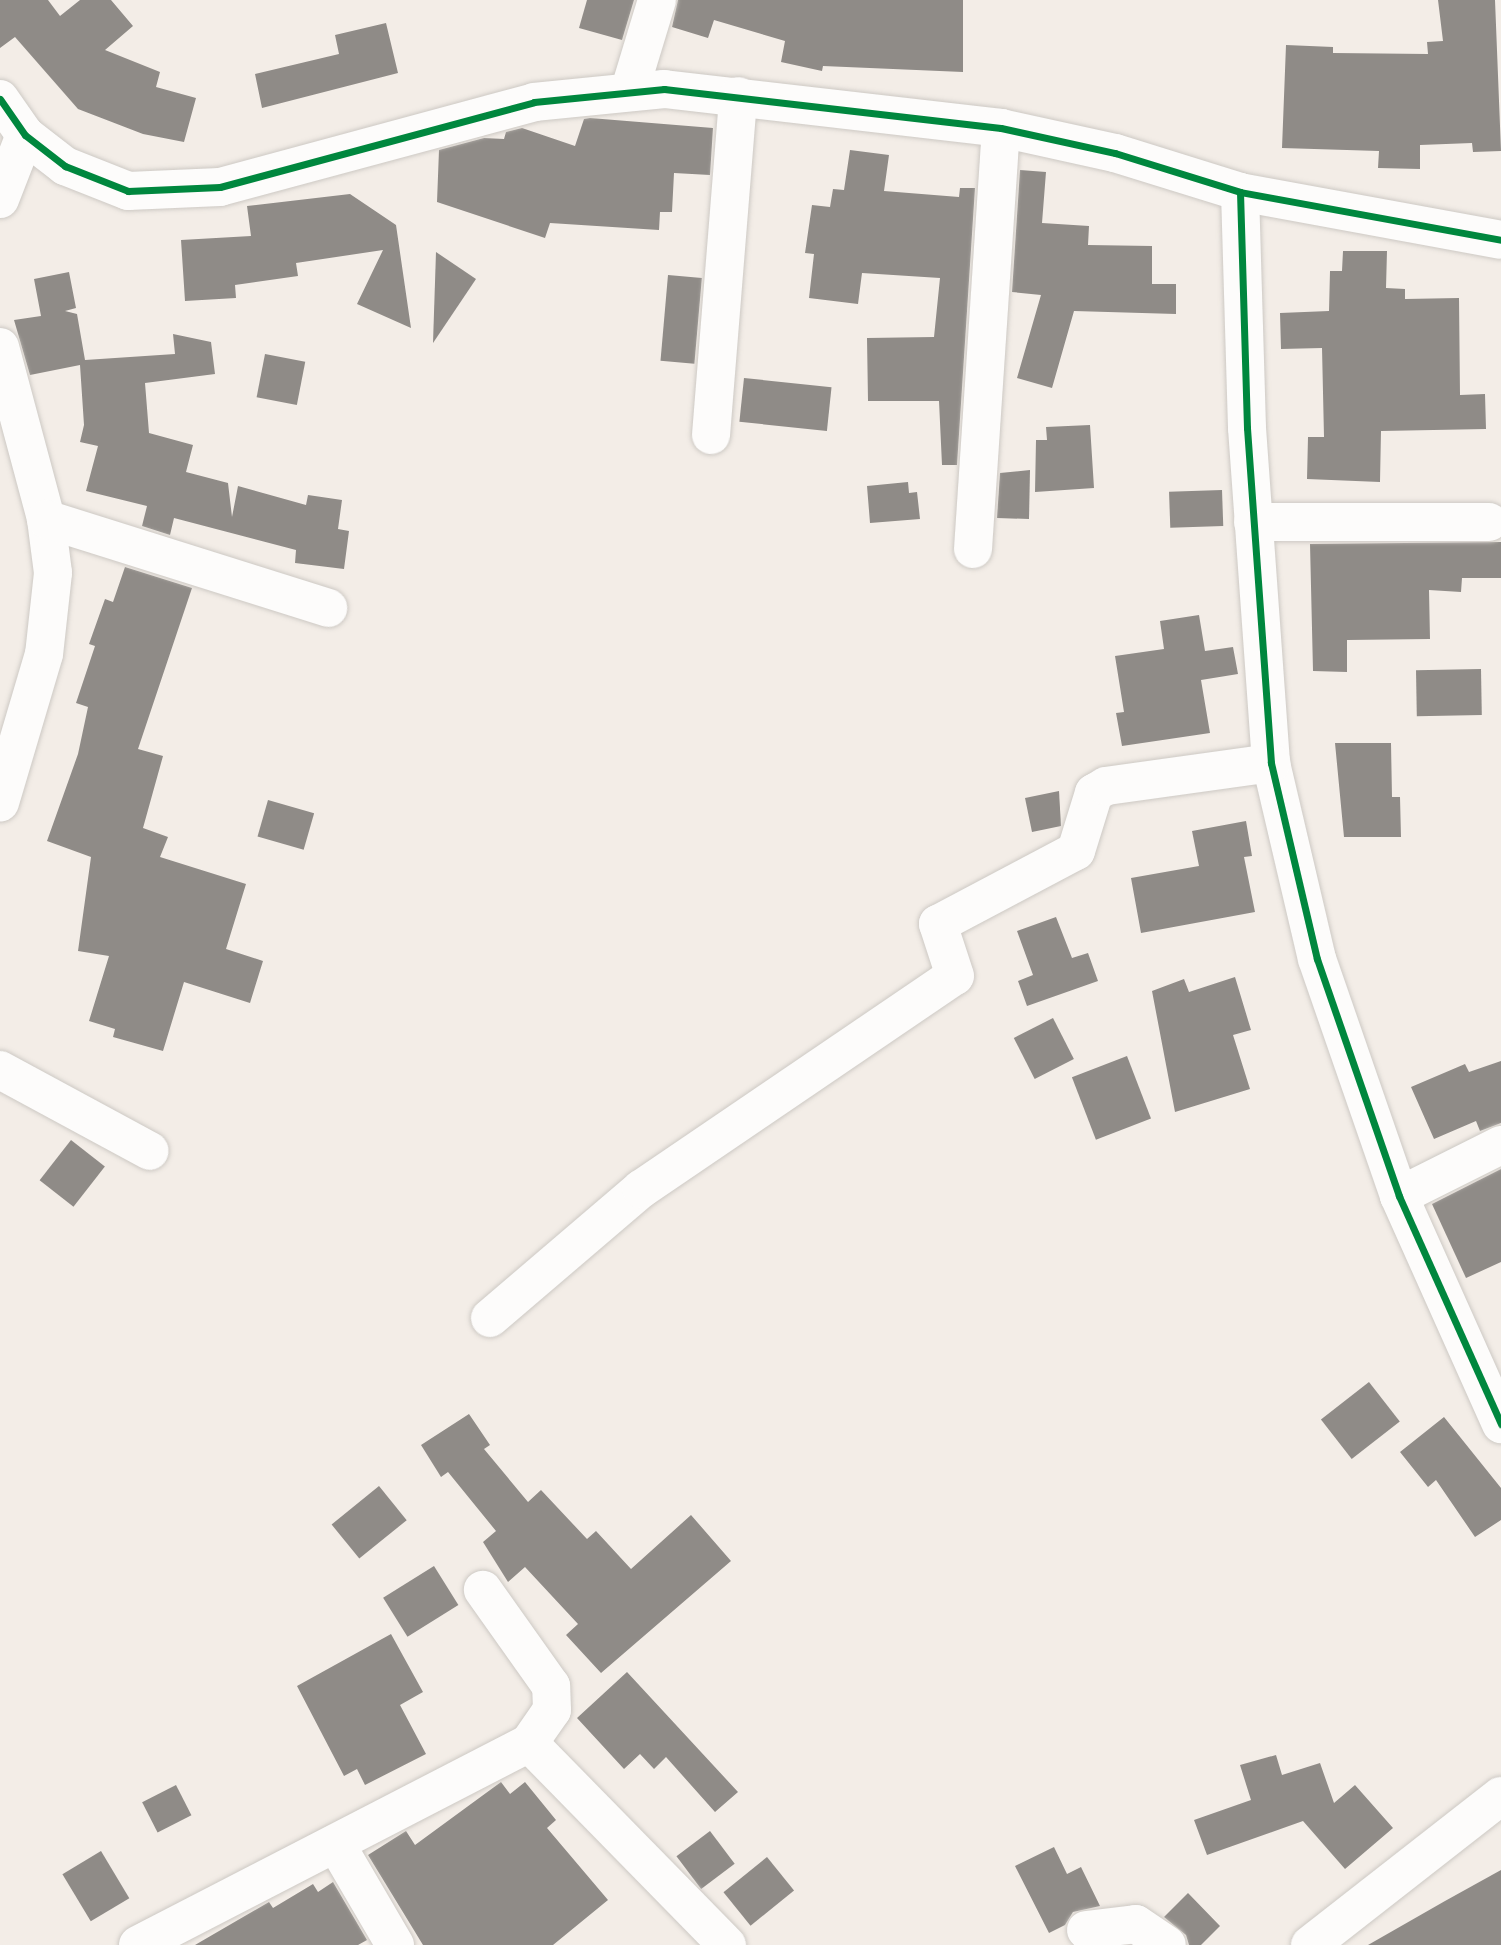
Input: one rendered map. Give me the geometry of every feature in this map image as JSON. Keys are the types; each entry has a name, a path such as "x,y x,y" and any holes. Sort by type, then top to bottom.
{"street":[{"path":"630,89 657,0"},
{"path":"0,99 25,135 65,166 99,183 164,194 220,187 534,103 630,89 738,96 1001,128 1115,153 1240,192 1501,240"},
{"path":"711,435 738,96"},
{"path":"973,549 1001,128"},
{"path":"0,199 25,135"},
{"path":"1240,192 1253,522 1271,763 1317,959 1399,1196 1501,1424"},
{"path":"0,347 46,520 53,573 51,615 12,774 0,803"},
{"path":"46,520 328,608"},
{"path":"1253,522 1489,522"},
{"path":"490,1318 641,1189 955,976 938,924 1076,851 1094,793 1106,786 1271,763"},
{"path":"0,1070 150,1152"},
{"path":"1399,1196 1501,1145"},
{"path":"138,1945 529,1743 552,1710 551,1686 483,1590"},
{"path":"529,1743 726,1945"},
{"path":"1310,1945 1501,1796"},
{"path":"336,1844 395,1945"},
{"path":"1086,1930 1136,1924 1167,1945"}],"building":[{"path":"0,0 48,0 60,16 80,0 111,0 133,26 105,50 160,72 156,87 196,98 184,142 143,134 78,109 15,37 0,48"},
{"path":"587,0 634,0 622,40 579,28"},
{"path":"678,0 963,0 963,72 823,66 822,71 781,62 785,41 714,20 708,38 672,27"},
{"path":"1438,0 1495,0 1501,151 1473,152 1472,143 1420,145 1420,169 1378,168 1379,151 1282,148 1286,45 1333,47 1333,53 1428,54 1427,42 1443,41"},
{"path":"386,23 398,73 262,108 255,74 339,54 335,35"},
{"path":"584,119 713,128 710,175 674,173 672,212 660,212 659,230 550,223 545,238 437,202 439,150 484,138 504,139 506,132 522,128 575,146"},
{"path":"850,150 889,155 884,191 959,197 960,188 975,188 957,465 942,465 939,401 868,401 867,338 934,337 940,278 862,273 858,304 809,298 814,254 805,253 812,205 830,207 833,189 844,190"},
{"path":"1020,170 1046,172 1042,223 1089,226 1088,245 1152,246 1152,284 1176,284 1176,314 1074,311 1052,388 1017,378 1041,295 1012,292"},
{"path":"350,194 396,225 411,328 357,304 383,250 296,263 298,276 235,285 236,298 185,301 181,240 251,236 247,206"},
{"path":"1343,251 1387,251 1386,288 1405,289 1405,299 1459,298 1460,395 1485,394 1486,429 1381,431 1380,482 1307,479 1308,437 1324,437 1322,348 1281,349 1280,313 1329,311 1330,271 1342,271"},
{"path":"436,252 476,279 433,343"},
{"path":"69,272 76,308 65,311 77,314 85,360 175,354 173,334 211,342 215,374 145,383 149,433 193,445 186,472 228,483 232,517 238,486 306,505 308,495 342,500 338,529 349,531 344,569 295,563 296,550 174,518 170,535 142,526 147,506 86,491 98,446 80,442 84,425 80,365 30,375 14,320 41,316 34,279"},
{"path":"668,275 702,278 694,364 661,361"},
{"path":"265,354 305,362 297,405 257,397"},
{"path":"744,378 832,387 827,431 739,422"},
{"path":"1090,425 1094,488 1035,492 1036,440 1047,440 1046,427"},
{"path":"1030,470 1029,519 997,518 1000,473"},
{"path":"908,482 909,493 917,492 920,519 870,523 867,486"},
{"path":"1222,490 1223,526 1170,528 1169,492"},
{"path":"1501,542 1501,578 1462,578 1461,592 1429,590 1430,639 1347,640 1347,672 1313,671 1310,544"},
{"path":"125,567 192,588 138,749 163,756 143,828 168,837 160,857 246,884 226,949 263,961 250,1003 184,982 163,1051 113,1037 115,1029 89,1021 109,956 78,951 91,857 47,841 78,754 88,707 76,703 95,646 89,644 105,599 113,602"},
{"path":"1199,615 1205,651 1233,647 1238,674 1201,680 1210,733 1122,746 1116,713 1124,712 1115,656 1164,649 1160,621"},
{"path":"1481,669 1482,715 1417,716 1416,670"},
{"path":"1335,743 1391,743 1392,797 1400,797 1401,837 1344,837"},
{"path":"1059,791 1061,826 1032,832 1025,798"},
{"path":"268,800 314,813 304,850 258,837"},
{"path":"1246,821 1252,856 1244,857 1255,912 1141,933 1131,878 1199,866 1192,831"},
{"path":"1056,917 1072,958 1088,953 1098,981 1027,1006 1018,981 1033,975 1017,931"},
{"path":"1235,977 1251,1030 1233,1035 1250,1089 1175,1112 1152,991 1184,979 1189,992"},
{"path":"1053,1018 1074,1059 1035,1079 1014,1038"},
{"path":"1127,1056 1151,1119 1096,1140 1072,1077"},
{"path":"1501,1061 1501,1123 1480,1131 1476,1121 1434,1139 1411,1087 1465,1064 1469,1072"},
{"path":"71,1140 105,1166 73,1207 40,1180"},
{"path":"1501,1169 1501,1262 1466,1278 1432,1204"},
{"path":"1369,1382 1400,1421 1352,1459 1321,1420"},
{"path":"469,1414 490,1445 484,1449 528,1502 541,1490 587,1539 596,1531 631,1569 691,1515 731,1561 601,1673 566,1635 578,1624 525,1567 508,1582 483,1542 496,1531 448,1472 441,1477 421,1445"},
{"path":"1444,1417 1501,1488 1501,1520 1475,1537 1436,1480 1428,1487 1400,1452"},
{"path":"379,1486 407,1520 359,1559 332,1524"},
{"path":"434,1566 458,1605 407,1637 383,1598"},
{"path":"391,1634 423,1692 400,1705 426,1754 365,1785 357,1769 344,1776 297,1686"},
{"path":"627,1672 738,1792 715,1812 666,1757 654,1769 640,1754 624,1769 577,1718"},
{"path":"1276,1755 1282,1775 1320,1763 1334,1803 1355,1785 1393,1828 1345,1869 1303,1821 1207,1855 1194,1820 1251,1800 1240,1765"},
{"path":"501,1782 510,1794 525,1782 556,1820 547,1828 608,1900 553,1945 423,1945 368,1855 406,1831 415,1845"},
{"path":"176,1785 191,1815 158,1833 142,1802"},
{"path":"710,1831 735,1864 701,1889 676,1856"},
{"path":"1054,1847 1067,1874 1081,1867 1100,1906 1073,1912 1065,1925 1049,1933 1015,1866"},
{"path":"101,1851 129,1898 91,1921 62,1874"},
{"path":"767,1857 794,1890 751,1926 723,1892"},
{"path":"1501,1870 1501,1945 1368,1945 1445,1901"},
{"path":"333,1882 367,1940 358,1945 195,1945 269,1902 273,1908 313,1884 318,1892"},
{"path":"1188,1893 1220,1926 1201,1945 1189,1945 1186,1935 1164,1917"}],"cycle path":[{"path":"0,99 25,135 65,166 128,191 220,187 534,102 664,89 1001,128 1115,153 1240,192 1501,240"},
{"path":"1240,192 1247,428 1271,763 1317,959 1399,1196 1501,1424"}]}
